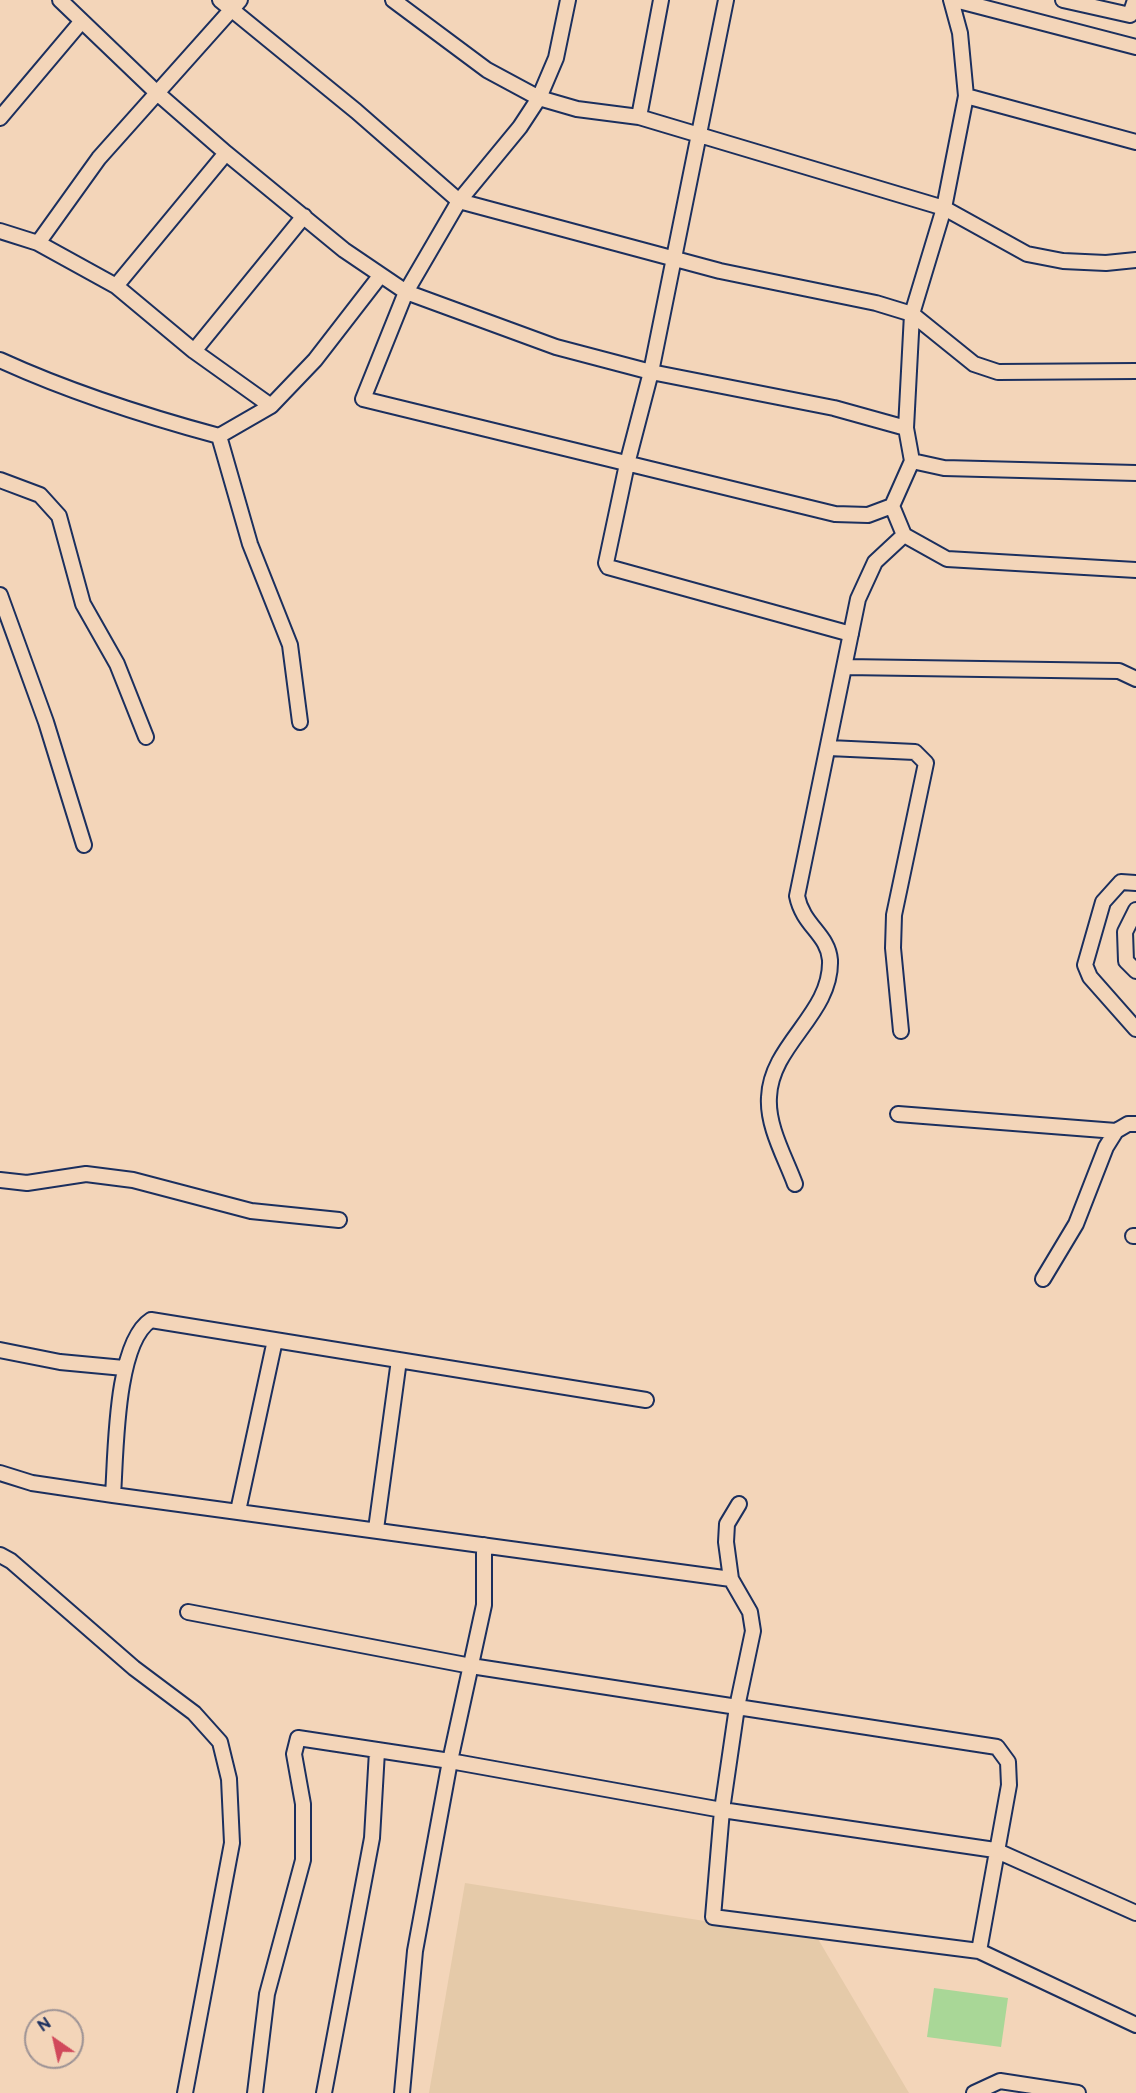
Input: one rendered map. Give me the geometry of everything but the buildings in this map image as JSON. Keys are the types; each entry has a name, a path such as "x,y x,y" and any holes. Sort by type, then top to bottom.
{"street":[{"path":"60,0 156,92 226,153 380,276 406,292 556,347 651,372 834,408 906,428"},
{"path":"220,0 236,5 459,201 720,272 876,303 912,314 974,364 998,372 1136,371"},
{"path":"393,0 487,70 539,98 577,109 639,117 945,208 1027,254 1064,261 1106,263 1136,260"},
{"path":"568,0 556,58 539,98 520,127 459,201 406,292 363,399 835,514 868,515 892,506 912,461 906,428 912,314 945,208 966,96 960,33 953,0 1136,47"},
{"path":"639,117 661,0"},
{"path":"726,0 651,372 627,464 606,561 608,567 851,634"},
{"path":"1063,0 1130,15 1135,0"},
{"path":"38,243 99,158 236,5"},
{"path":"0,118 81,22"},
{"path":"966,96 1136,142"},
{"path":"116,286 226,153"},
{"path":"194,351 304,216"},
{"path":"0,231 38,243 116,286 194,351 271,406"},
{"path":"0,360 42,379 161,420 219,436 271,406 315,360 380,276"},
{"path":"219,436 249,544 290,645 300,722"},
{"path":"912,461 944,468 1136,473"},
{"path":"0,480 40,495 59,516 83,604 117,664 146,737"},
{"path":"892,506 904,535 947,558 1136,570"},
{"path":"795,1184 771,1119 769,1096 777,1066 819,1003 827,982 830,959 826,945 807,922 797,896 858,599 868,573 884,552 904,535"},
{"path":"0,595 46,722 84,845"},
{"path":"845,667 1119,671 1136,679"},
{"path":"829,748 915,752 926,763 894,915 893,948 900,1031"},
{"path":"1136,883 1121,882 1103,902 1085,965 1096,984 1136,1029"},
{"path":"1136,910 1125,932 1125,961 1136,971"},
{"path":"898,1114 1116,1131"},
{"path":"1042,1279 1076,1224 1106,1147 1116,1131 1128,1124 1136,1124"},
{"path":"0,1180 27,1183 86,1174 133,1180 251,1211 339,1220"},
{"path":"114,1495 124,1368 140,1327 151,1320 646,1400"},
{"path":"238,1510 275,1340"},
{"path":"0,1350 60,1362 124,1368"},
{"path":"376,1529 399,1360"},
{"path":"0,1473 32,1482 114,1495 238,1510 731,1579"},
{"path":"739,1504 728,1524 726,1533 731,1579 750,1612 753,1631 737,1707 722,1810 713,1917 979,1951 1136,2025"},
{"path":"402,2093 415,1951 450,1761 483,1605 484,1545"},
{"path":"0,1555 11,1561 134,1668 194,1713 220,1742 229,1779 232,1843 185,2093"},
{"path":"188,1612 471,1666 997,1747 1008,1762 1009,1785 995,1850 979,1951"},
{"path":"255,2093 267,1994 303,1860 303,1804 294,1754 297,1738 450,1761 722,1810 995,1850 1136,1913"},
{"path":"324,2093 372,1838 378,1751"},
{"path":"974,2093 1000,2082 1078,2093"}],"shaded area":[{"path":"465,1883 818,1939 909,2093 429,2093"}],"green space":[{"path":"934,1988 1008,1998 1001,2047 927,2037"}]}
